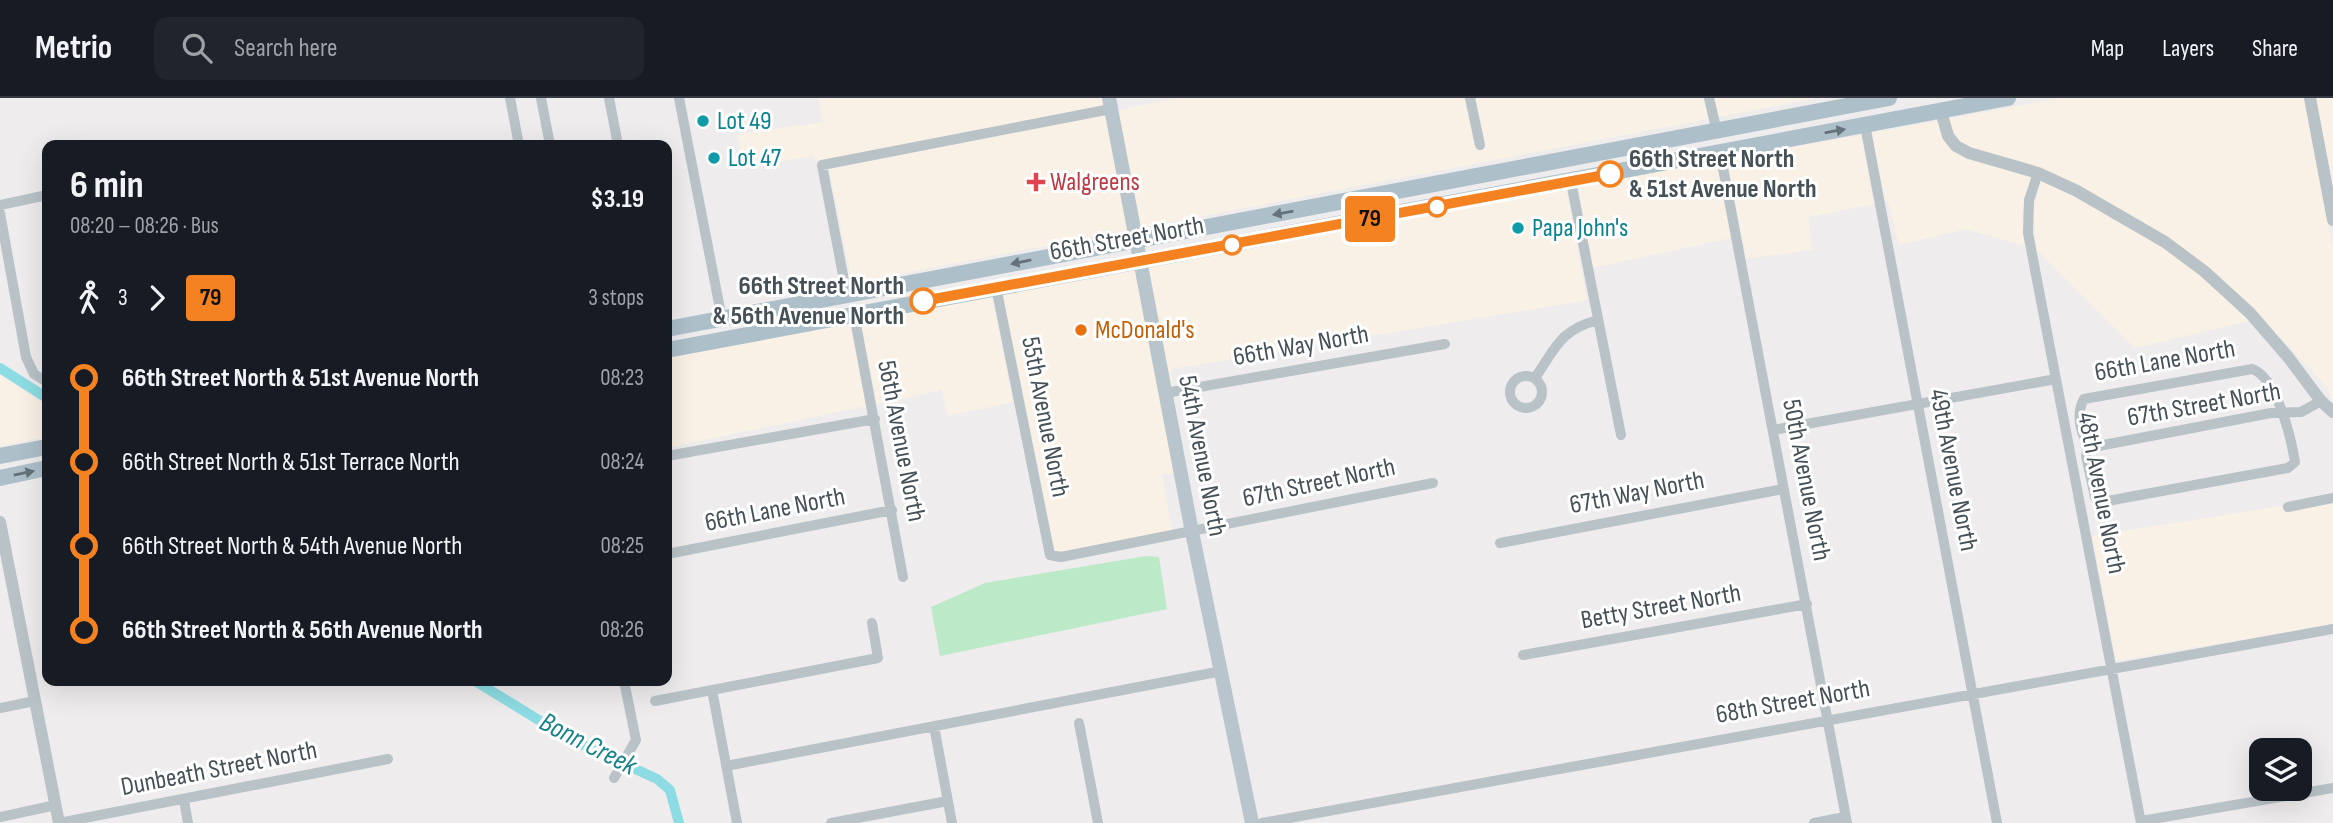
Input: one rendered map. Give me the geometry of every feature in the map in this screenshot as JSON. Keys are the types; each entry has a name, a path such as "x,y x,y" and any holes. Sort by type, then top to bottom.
{"main road":[{"name":"66th Street North","path":"672,328 1717,132 1860,101 1889,98"},
{"path":"1916,116 1929,105 1958,98"},
{"name":"66th Street North","path":"672,350 2008,98"},
{"name":"54th Avenue North","path":"1110,104 1192,532 1252,823"},
{"path":"1720,152 1722,146 1736,139 1783,130 1800,116"},
{"path":"1613,173 1639,158 1703,145 1714,139 1717,132"},
{"path":"1438,206 1439,198 1445,193 1535,175 1551,163"},
{"path":"1374,218 1379,207 1415,198 1426,186"},
{"path":"1304,231 1315,218 1350,210 1351,200"},
{"path":"854,314 862,306 934,289 951,276"},
{"path":"746,335 832,309 847,296"},
{"path":"0,456 42,448"},
{"path":"0,478 42,469"}],"street":[{"path":"510,98 518,140"},
{"path":"541,98 549,140"},
{"path":"609,98 617,140"},
{"path":"679,98 722,319"},
{"path":"1470,98 1480,145"},
{"path":"1709,98 1717,132"},
{"path":"2310,98 2333,220"},
{"path":"847,296 822,166 1110,104"},
{"path":"1941,111 1948,136 1956,146 1969,153 2038,173 2119,213 2204,271 2250,313 2288,356 2321,401 2333,412"},
{"name":"49th Avenue North","path":"1865,125 1997,823"},
{"name":"50th Avenue North","path":"1720,152 1846,820"},
{"name":"48th Avenue North","path":"2038,173 2029,200 2027,225 2141,822"},
{"path":"1571,182 1621,435"},
{"path":"0,205 42,196"},
{"path":"0,213 26,357 34,374 42,379"},
{"name":"55th Avenue North","path":"996,287 1050,555"},
{"name":"56th Avenue North","path":"854,314 903,576"},
{"path":"1535,378 1566,333 1574,326 1598,320"},
{"name":"66th Way North","path":"1165,393 1445,344"},
{"name":"66th Lane North","path":"2093,447 2087,443 2083,434 2079,411 2084,399 2246,369 2261,374 2284,414"},
{"path":"1773,430 2056,379"},
{"name":"67th Street North","path":"2093,447 2271,413 2301,412 2321,401"},
{"path":"2093,447 2087,450 2086,456 2095,497 2102,502 2109,501 2288,468 2295,461 2284,414"},
{"path":"672,455 875,419"},
{"name":"67th Street North","path":"1050,555 1061,557 1433,483"},
{"name":"67th Way North","path":"1500,543 1783,489"},
{"path":"2288,507 2333,498"},
{"name":"66th Lane North","path":"672,553 892,510"},
{"path":"0,522 59,823"},
{"name":"Betty Street North","path":"1523,655 1807,604"},
{"path":"655,701 878,658 872,623"},
{"name":"68th Street North","path":"1262,823 2333,629"},
{"path":"726,766 1222,671"},
{"path":"616,775 636,740 625,686"},
{"path":"712,690 737,823"},
{"path":"0,708 35,701"},
{"path":"1079,723 1098,823"},
{"path":"934,726 952,823"},
{"name":"Dunbeath Street North","path":"59,823 388,759"},
{"path":"2141,822 2333,788"},
{"path":"184,800 188,823"},
{"path":"831,823 948,801"},
{"path":"0,817 56,805"},
{"path":"1814,823 1846,820"}],"shaded area":[{"path":"818,98 1103,98 1104,105 818,161 812,156 745,168 737,134 823,122"},
{"path":"1177,98 1464,98 1476,151 1486,148 1476,98 1704,98 1708,119 1140,228 1118,110"},
{"path":"1715,98 1817,98 1719,117"},
{"path":"2060,98 2304,98 2333,249 2333,406 2327,387 2254,310 2168,238 2080,187 2017,160 1972,149 1960,142 1948,119"},
{"path":"2316,98 2333,98 2333,190"},
{"path":"1106,115 1129,230 852,283 829,169"},
{"path":"1937,121 1943,137 2031,176 2022,214 2025,246 1966,229 1899,245 1888,201 1885,201 1872,133"},
{"path":"1861,135 1874,204 1808,217 1812,250 1746,259 1727,159"},
{"path":"1716,161 1731,238 1593,268 1578,186"},
{"path":"2041,180 2074,195 2161,246 2200,275 2249,321 2135,348 2037,250 2033,214"},
{"path":"1566,188 1587,300 1171,369 1173,387 1170,387 1147,267"},
{"path":"1136,269 1175,472 1162,475 1172,531 1062,552 1055,551 1003,294"},
{"path":"992,296 1013,402 948,416 942,390 877,404 861,321"},
{"path":"850,323 866,406 672,447 672,357"},
{"path":"0,375 42,403 42,438 0,446"},
{"path":"2333,503 2333,624 2116,661 2092,536 2282,506 2284,513"}],"green space":[{"path":"1146,556 1159,557 1167,609 940,656 931,607 985,583"}],"waterway":[{"name":"Bonn Creek","path":"0,368 42,395"},
{"name":"Bonn Creek","path":"483,686 568,738 657,779 670,790 679,823"}],"bus line":[{"name":"79","path":"923,301 1610,174"}],"place":[{"name":"Lot 49","path":"703,121"},
{"name":"Lot 47","path":"714,158"},
{"name":"66th Street North & 51st Avenue North","path":"1610,174"},
{"name":"Walgreens","path":"1036,182"},
{"name":"Papa John's","path":"1518,228"},
{"name":"66th Street North & 56th Avenue North","path":"923,301"},
{"name":"McDonald's","path":"1081,330"}]}
